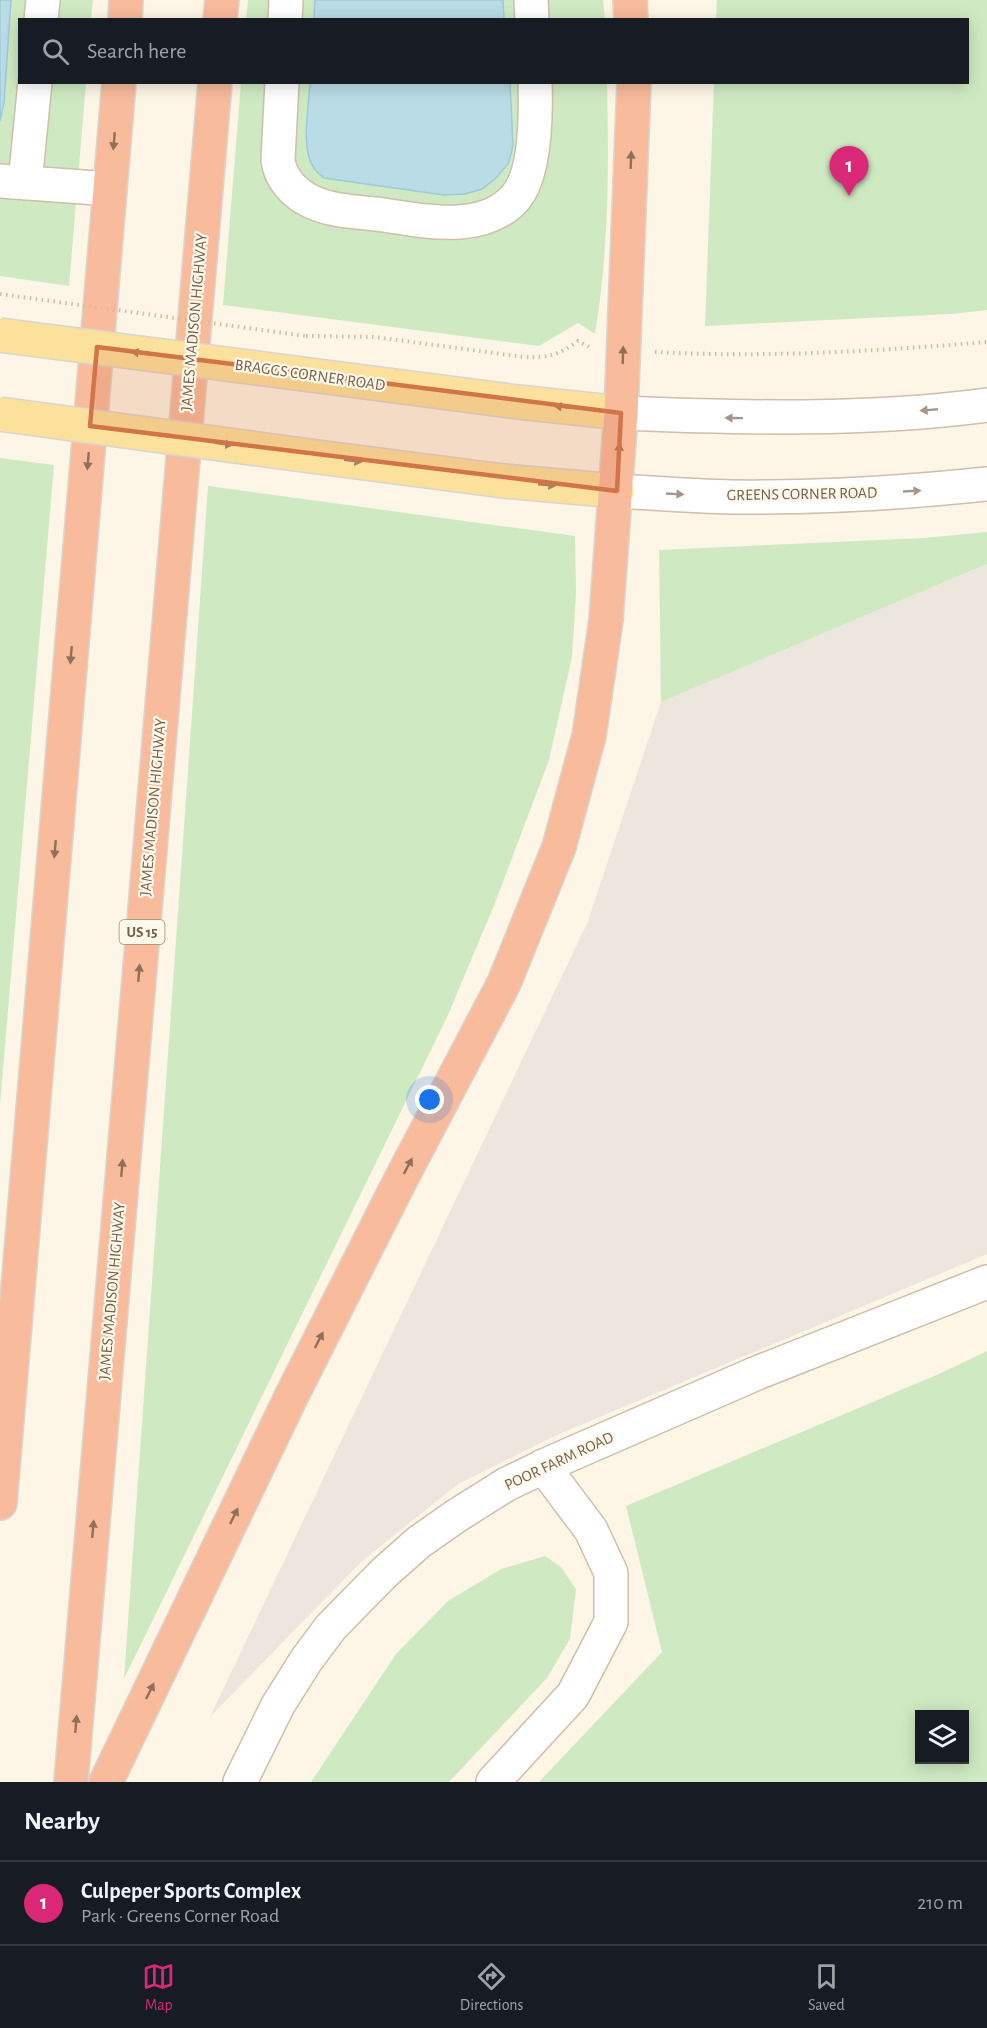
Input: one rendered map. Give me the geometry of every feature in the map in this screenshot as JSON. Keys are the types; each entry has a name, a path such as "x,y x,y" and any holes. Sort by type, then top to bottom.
{"highway":[{"path":"125,18 126,0"},
{"path":"220,18 222,0"},
{"path":"630,0 632,18"},
{"path":"0,1503 119,84"},
{"name":"JAMES MADISON HIGHWAY","path":"71,1782 214,84"},
{"path":"106,1782 292,1395 400,1181 504,983 559,847 589,735 606,620 621,413 634,84"}],"main road":[{"name":"BRAGGS CORNER ROAD","path":"0,335 510,401 621,413"},
{"path":"0,414 503,481 616,491"}],"street":[{"path":"41,18 43,0"},
{"path":"285,18 286,0"},
{"path":"531,0 532,18"},
{"path":"35,84 12,182 110,189"},
{"path":"282,84 279,171 301,196 311,202 334,209 439,222 463,221 494,214 506,207 516,196 530,168 535,84"},
{"path":"621,413 735,418 862,416 987,405"},
{"name":"GREENS CORNER ROAD","path":"616,491 730,497 818,496 919,491 987,484"},
{"name":"POOR FARM ROAD","path":"240,1782 278,1705 325,1635 352,1605 419,1542 507,1484 543,1466 757,1373 987,1282"},
{"path":"493,1782 573,1695 611,1622 611,1573 591,1530 543,1466"}],"path":[{"path":"0,294 306,336 375,337 524,357 545,357 564,352 578,340 593,349"},
{"path":"678,354 795,354 898,350 987,342"}],"highlighted area":[{"path":"97,347 621,413 617,491 90,426"}],"shaded area":[{"path":"987,564 987,1254 557,1435 458,1484 361,1562 210,1717 588,921 661,702"}],"green space":[{"path":"0,0 93,0 91,18 18,18 18,84 86,84 69,286 0,276"},
{"path":"248,0 603,0 605,18 246,18"},
{"path":"717,0 987,0 987,310 951,314 705,326 714,84 969,84 969,18 716,18"},
{"path":"241,84 607,84 607,208 600,303 595,334 578,323 539,346 223,305"},
{"path":"0,458 54,465 0,1105"},
{"path":"208,486 575,536 576,592 572,657 549,760 495,903 448,1015 124,1679"},
{"path":"987,532 987,564 661,702 659,550 924,538"},
{"path":"987,1351 987,1782 539,1782 662,1652 626,1506 939,1374"},
{"path":"545,1556 561,1567 576,1589 570,1639 547,1678 449,1782 311,1782 396,1654 448,1601 501,1569"}],"water":[{"path":"0,0 11,0 4,103 0,121"},
{"path":"315,0 503,0 504,18 314,18"},
{"path":"310,84 510,84 513,146 508,164 495,179 482,189 465,194 444,195 324,178 317,172 310,160 306,127"}],"place":[{"name":"Culpeper Sports Complex","path":"849,196"}]}
